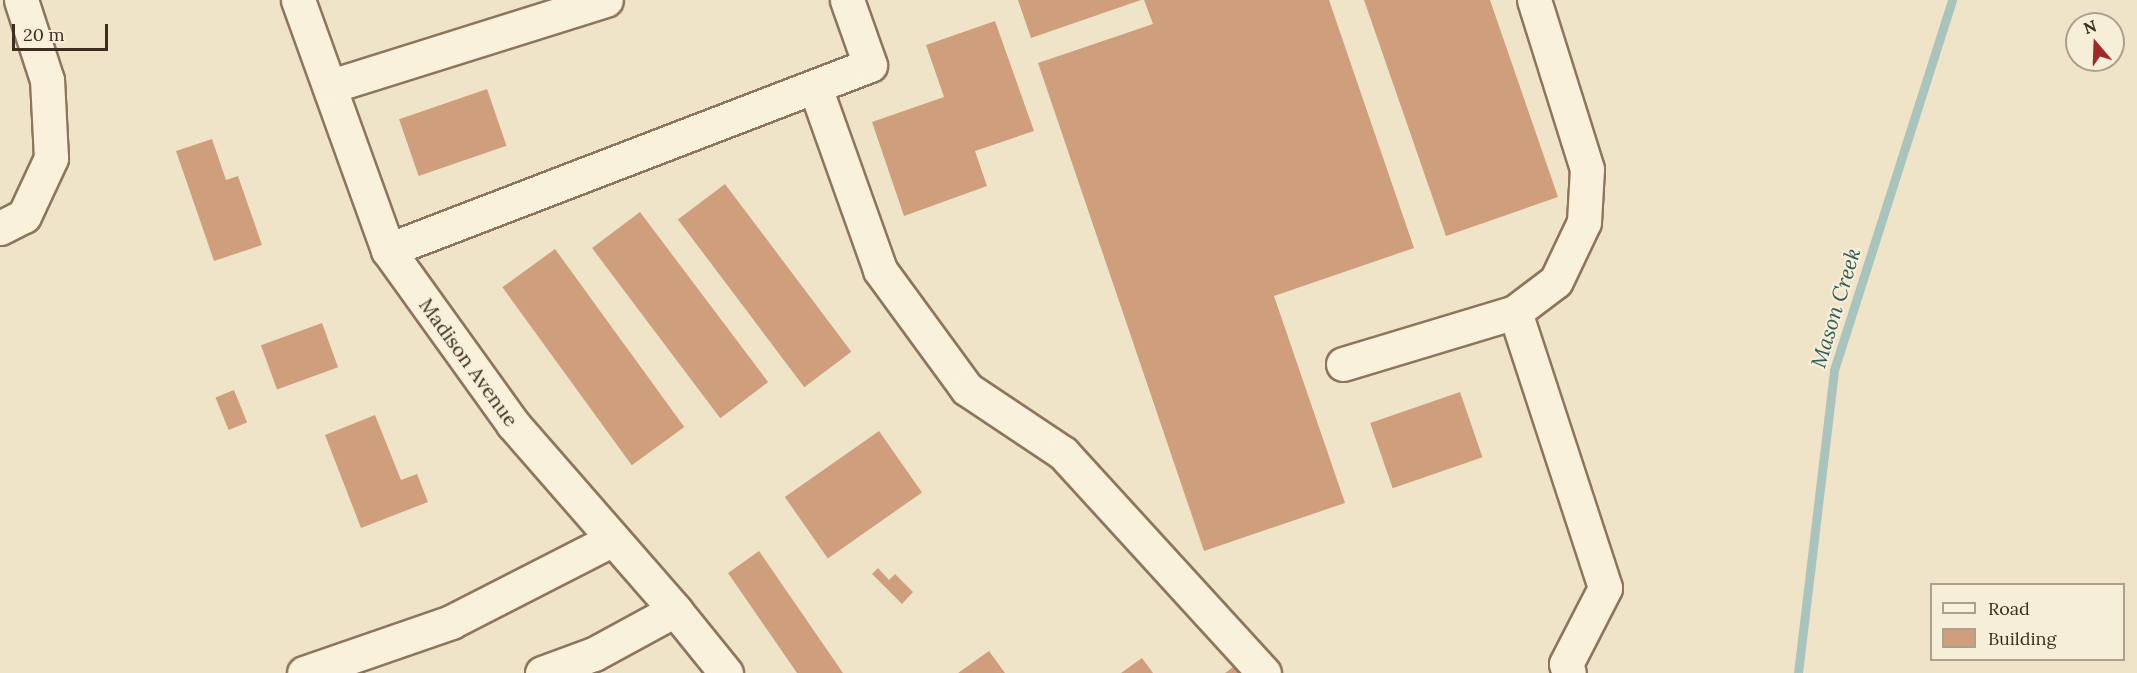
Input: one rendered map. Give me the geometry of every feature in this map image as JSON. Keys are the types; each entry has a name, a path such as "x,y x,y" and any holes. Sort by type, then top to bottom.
{"street":[{"path":"0,228 24,216 51,158 47,80 21,0"},
{"name":"Madison Avenue","path":"298,0 331,86 388,250 513,424 675,610 726,673"},
{"path":"388,250 870,65 847,0"},
{"path":"1343,364 1515,312 1556,281 1584,222 1587,169 1534,0"},
{"path":"331,86 594,2"},
{"path":"814,87 880,270 967,389 1063,453 1264,673"},
{"path":"1515,312 1605,588 1560,670"},
{"path":"304,673 451,622 614,539"},
{"path":"542,673 594,654 675,610"}],"building":[{"path":"1018,0 1141,0 1031,38"},
{"path":"1144,0 1329,0 1414,248 1274,296 1345,503 1204,551 1038,63 1153,24"},
{"path":"1364,0 1490,0 1558,197 1446,236"},
{"path":"995,21 1034,131 975,151 987,186 904,216 872,122 944,97 926,45"},
{"path":"487,89 507,146 419,176 399,119"},
{"path":"212,139 226,180 238,176 262,245 214,261 176,151"},
{"path":"725,184 851,352 804,387 678,220"},
{"path":"640,212 768,382 720,418 592,248"},
{"path":"555,249 684,427 632,465 502,287"},
{"path":"322,323 338,367 277,389 261,345"},
{"path":"234,390 247,422 229,430 215,397"},
{"path":"1460,392 1482,457 1393,488 1370,423"},
{"path":"375,415 401,480 417,474 428,502 361,528 325,435"},
{"path":"879,431 922,492 828,558 785,497"},
{"path":"759,551 843,673 797,673 728,573"},
{"path":"878,568 889,580 895,574 913,592 902,604 872,574"},
{"path":"989,651 1005,673 958,673"},
{"path":"1142,658 1153,673 1121,673"},
{"path":"1240,662 1249,673 1225,673"}],"waterway":[{"name":"Mason Creek","path":"1798,673 1834,370 1952,0"}]}
